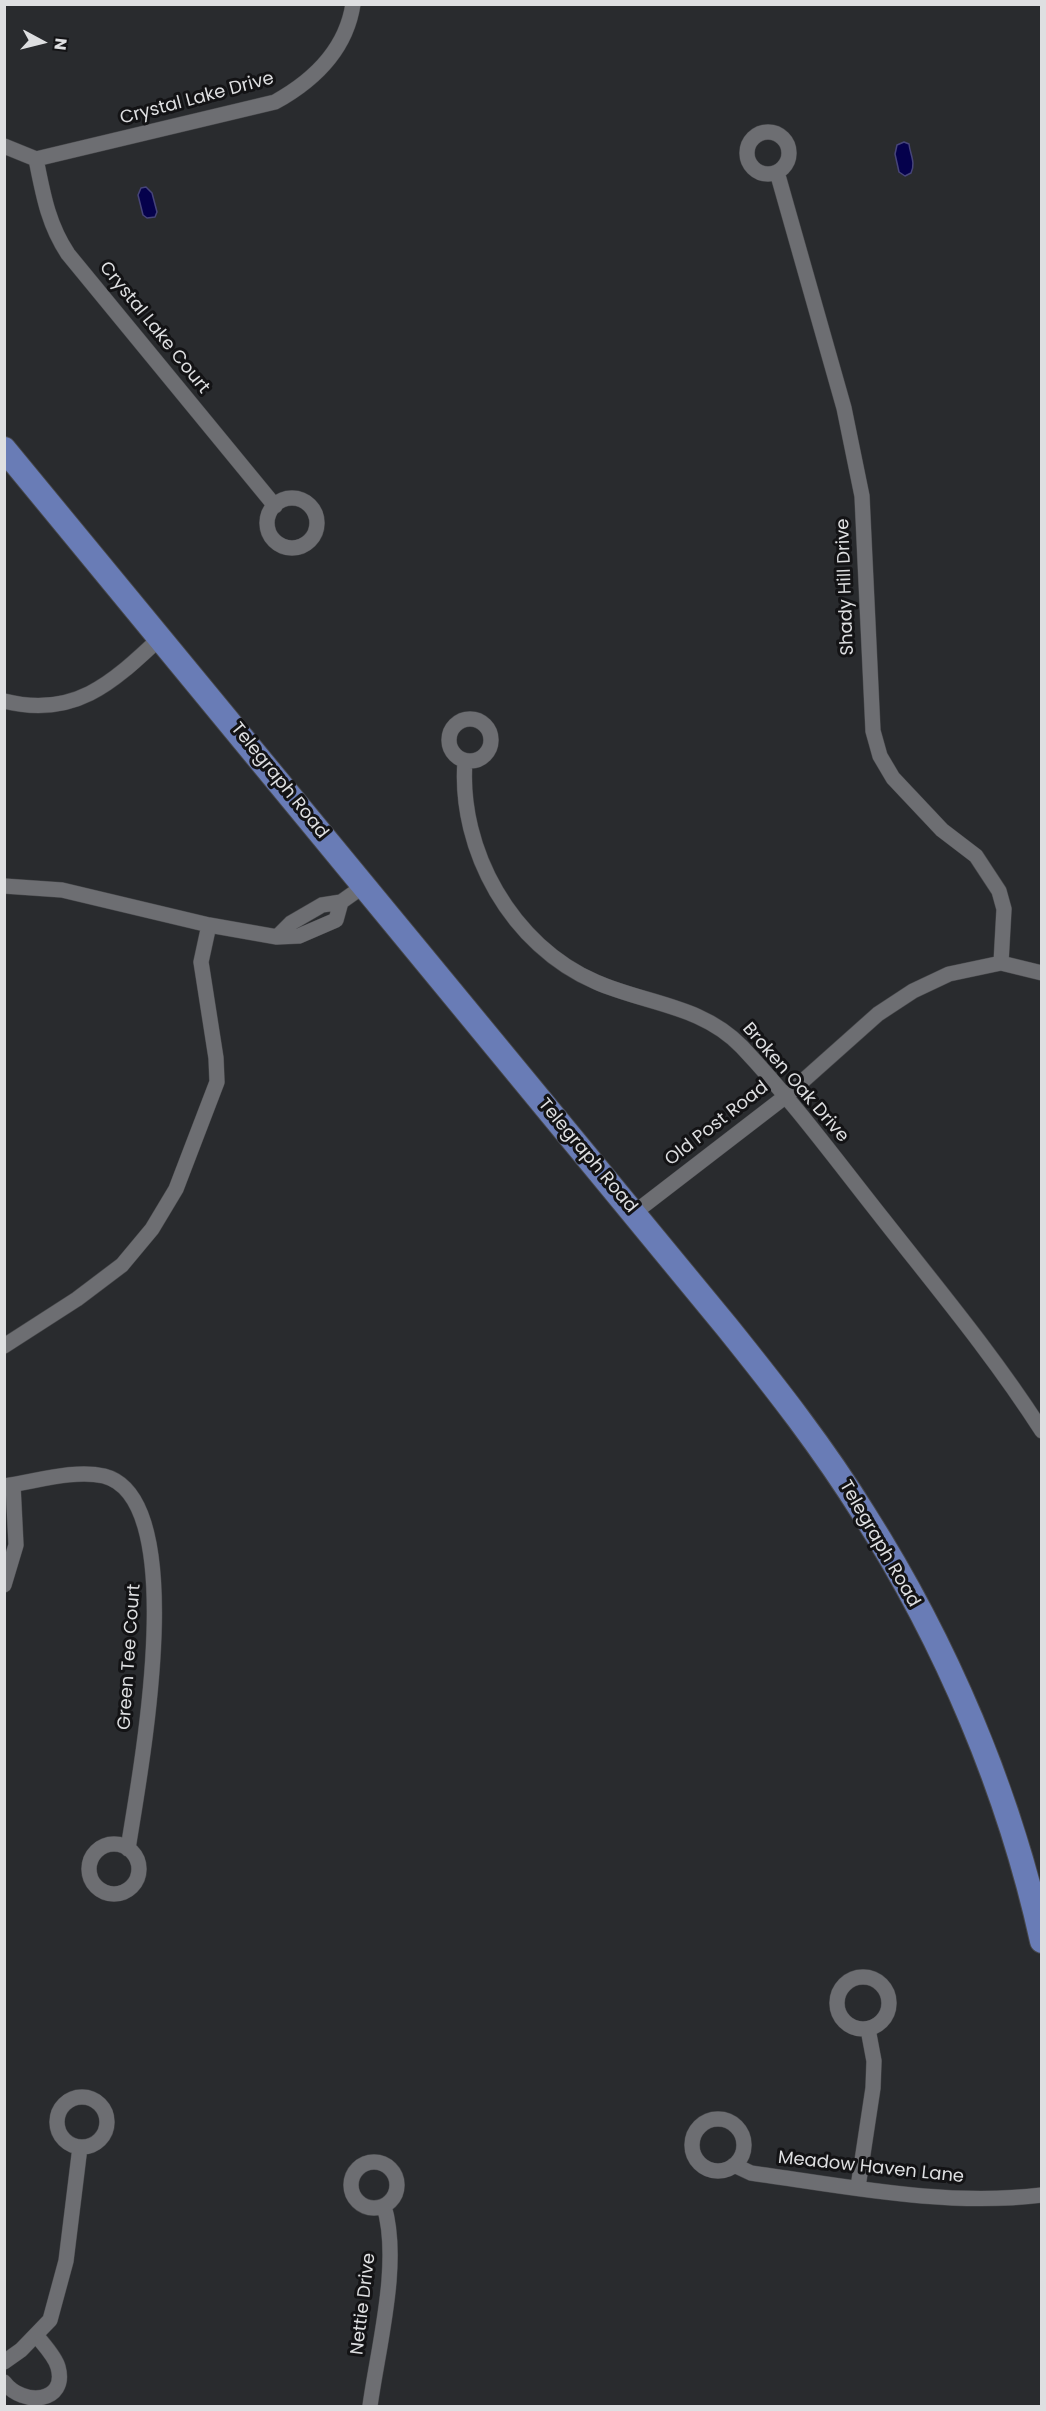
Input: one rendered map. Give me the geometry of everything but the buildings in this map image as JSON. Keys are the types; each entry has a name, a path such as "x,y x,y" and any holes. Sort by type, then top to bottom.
{"main road":[{"name":"Telegraph Road","path":"4,449 634,1213 809,1432 866,1516 902,1578 946,1665 988,1766 1027,1883 1041,1941"}],"street":[{"name":"Crystal Lake Drive","path":"36,159 275,102 299,89 319,72 337,47 351,19 353,4"},
{"path":"4,146 36,159"},
{"name":"Crystal Lake Court","path":"36,159 46,212 54,234 275,506"},
{"name":"Shady Hill Drive","path":"777,172 844,408 862,496 873,731 878,748 893,778 942,830 976,856 999,891 1004,909 1001,963"},
{"path":"4,701 24,706 51,706 98,691 114,680 160,638"},
{"name":"Broken Oak Drive","path":"465,760 462,789 470,827 484,869 500,897 535,942 557,960 594,982 632,996 678,1007 713,1023 743,1048 786,1096 989,1352 1041,1431"},
{"path":"4,886 62,890 209,926 277,937 291,923 322,905 341,902 365,885"},
{"path":"4,1346 77,1299 122,1265 152,1229 176,1189 217,1082 216,1058 201,962 209,926"},
{"name":"Old Post Road","path":"634,1213 786,1096 878,1014 912,991 949,975 1001,963 1041,973"},
{"name":"Green Tee Court","path":"9,1485 66,1477 105,1476 129,1493 147,1531 156,1579 154,1647 128,1849"},
{"path":"4,1585 16,1545 9,1485"},
{"path":"858,2187 873,2088 874,2061 868,2029"},
{"path":"4,2362 50,2320 66,2261 80,2147"},
{"name":"Meadow Haven Lane","path":"734,2165 751,2174 912,2195 1012,2199 1041,2195"},
{"name":"Nettie Drive","path":"370,2406 391,2261 389,2222 384,2206"},
{"path":"4,2382 16,2395 31,2399 45,2397 53,2391 59,2379 58,2366 36,2335"}],"shaded area":[{"path":"904,142 909,144 913,166 911,173 905,176 899,172 895,154 897,145"},
{"path":"146,187 152,193 157,212 155,217 147,218 143,215 138,195 141,188"}]}
